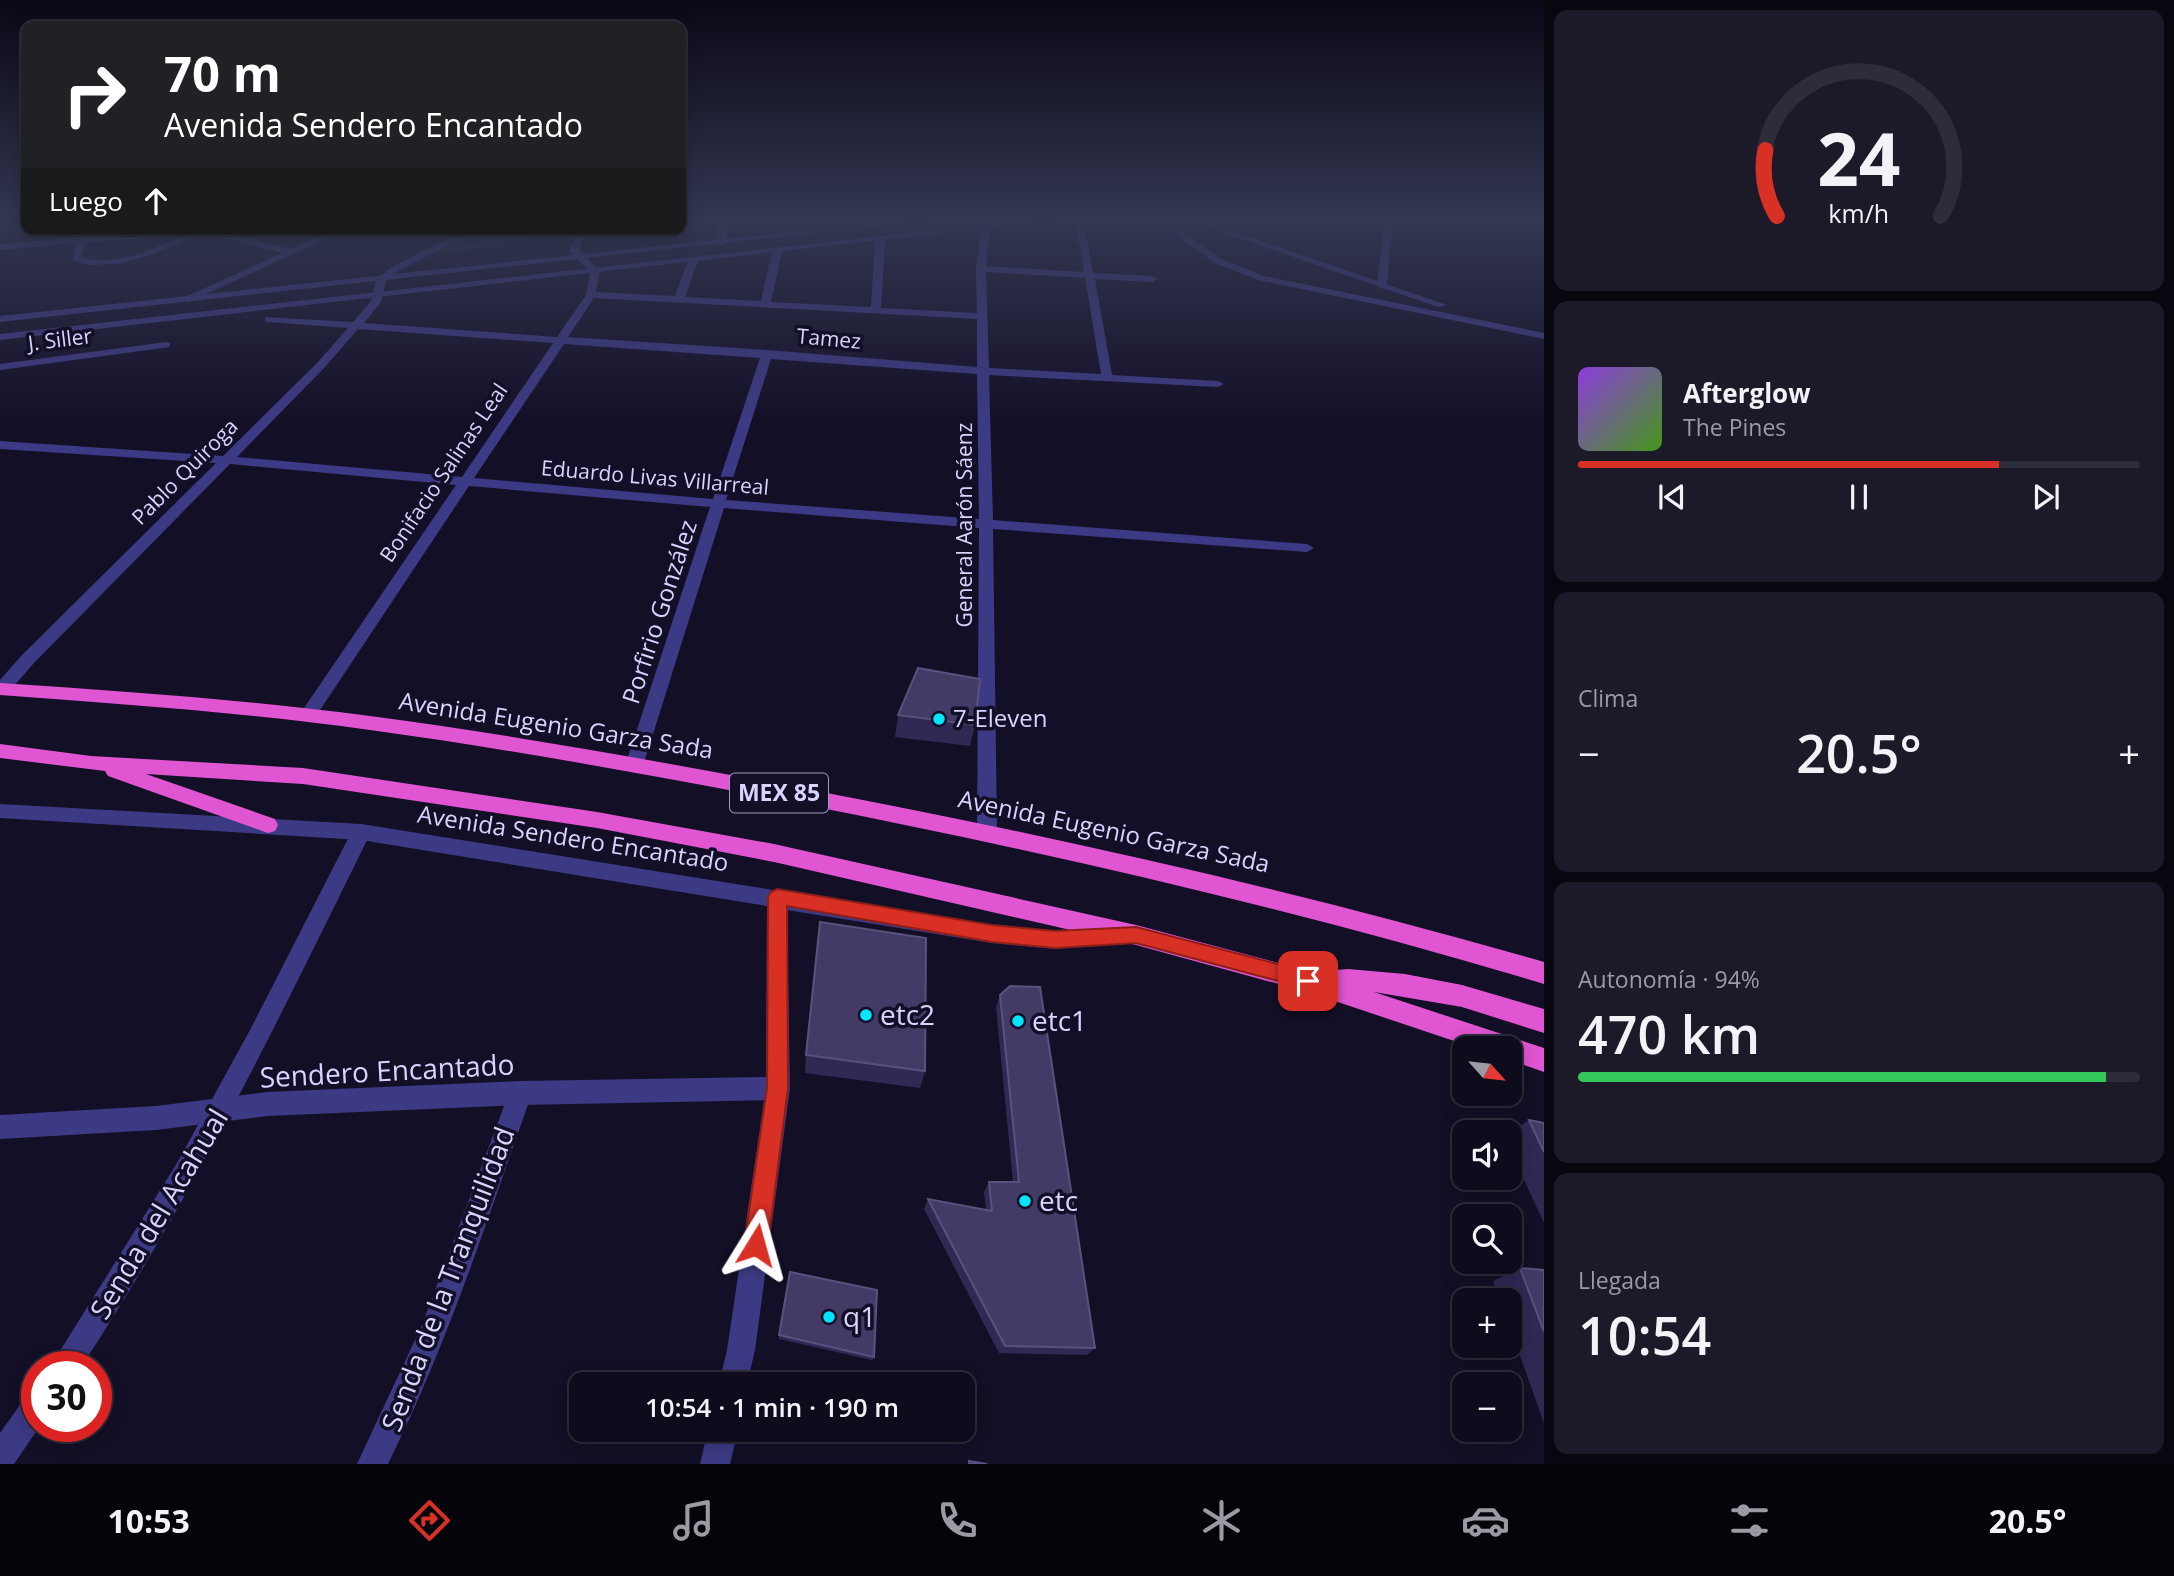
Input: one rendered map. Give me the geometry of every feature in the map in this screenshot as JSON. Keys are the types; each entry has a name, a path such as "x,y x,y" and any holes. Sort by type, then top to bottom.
{"highway":[{"name":"Avenida Eugenio Garza Sada","path":"1,689 307,715 492,741 634,766 987,831 1264,894 1408,932 1544,973"},
{"name":"MEX 85","path":"0,751 91,763 303,776 597,820 774,853 1136,935 1308,981 1474,1036"},
{"path":"91,763 268,825"},
{"path":"1308,981 1362,979 1409,985 1544,1021"},
{"name":"MEX 85","path":"1522,1052 1544,1060"}],"street":[{"path":"189,299 217,286"},
{"path":"0,319 307,286"},
{"name":"Pablo Quiroga","path":"1,689 355,326 376,302 380,286"},
{"path":"1,338 457,286"},
{"name":"Bonifacio Salinas Leal","path":"307,715 461,483 591,295 592,286"},
{"path":"679,299 684,286"},
{"path":"766,303 770,286"},
{"path":"876,311 877,286"},
{"name":"General Aarón Sáenz","path":"981,286 986,523 987,831"},
{"path":"1090,286 1107,378"},
{"path":"1298,286 1544,335"},
{"path":"1342,296 1381,286"},
{"path":"1383,286 1443,306 1544,328"},
{"path":"591,295 981,316"},
{"name":"Tamez","path":"269,319 767,353 984,371 1218,384"},
{"name":"J. Siller","path":"0,367 166,345"},
{"name":"Porfirio González","path":"634,766 767,353"},
{"name":"Eduardo Livas Villarreal","path":"0,445 226,460 461,483 1307,548"},
{"name":"Avenida Sendero Encantado","path":"0,811 361,832 777,897 992,934 1055,940 1136,935"},
{"name":"Senda del Acahual","path":"75,1351 109,1302 221,1112 361,832"},
{"path":"736,1372 778,1088 777,897"},
{"name":"Sendero Encantado","path":"0,1127 221,1112 267,1104 520,1093 778,1088"},
{"name":"Senda de la Tranquilidad","path":"372,1464 393,1425 449,1285 520,1093"},
{"path":"0,1459 21,1428"},
{"path":"715,1464 720,1442"}],"building":[{"path":"918,668 980,679 975,725 898,715"},
{"name":"etc2","path":"820,922 926,938 925,1071 806,1055"},
{"name":"etc","path":"1010,986 1040,987 1095,1348 1005,1346 928,1199 992,1211 989,1182 1019,1182 1000,995"},
{"path":"1529,1120 1544,1123 1544,1152"},
{"path":"1522,1268 1544,1270 1544,1332 1522,1273"},
{"name":"q1","path":"790,1272 877,1290 874,1357 779,1335"}],"place":[{"name":"7-Eleven","path":"939,719"},
{"name":"etc2","path":"866,1015"},
{"name":"etc1","path":"1018,1021"},
{"name":"etc","path":"1025,1201"},
{"name":"q1","path":"829,1317"}],"route":[{"path":"756,1245 778,1088 777,897 992,934 1055,940 1136,935 1308,981"}]}
